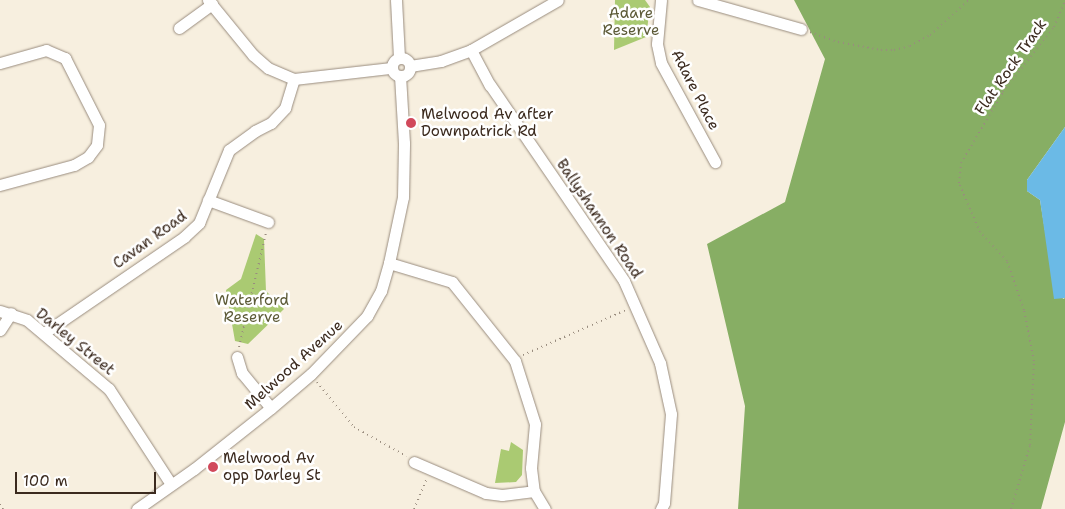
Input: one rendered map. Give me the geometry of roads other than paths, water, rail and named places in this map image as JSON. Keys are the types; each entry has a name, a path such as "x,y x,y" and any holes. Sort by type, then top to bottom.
{"street":[{"path":"396,0 399,57"},
{"path":"535,0 536,13"},
{"path":"410,66 441,61 471,50 558,0"},
{"name":"Adare Place","path":"661,0 656,44 661,63 714,162"},
{"path":"698,0 801,29"},
{"path":"179,28 210,2 253,55 268,68 294,79 408,72 410,66"},
{"path":"0,63 46,50 65,58 99,125 97,145 88,157 74,165 0,185"},
{"name":"Ballyshannon Road","path":"471,50 490,85 624,281 660,363 671,414 664,503 661,509"},
{"path":"396,72 394,60 399,57 405,58 410,66"},
{"name":"Melwood Avenue","path":"137,509 270,408 311,374 367,316 381,291 390,262 404,182 396,72"},
{"name":"Cavan Road","path":"44,333 184,237 199,223 229,150 255,131 271,123 285,108 294,79"},
{"path":"208,200 268,222"},
{"path":"390,262 452,282 515,361 535,424 531,468 534,491 545,509"},
{"path":"0,330 5,312"},
{"name":"Darley Street","path":"5,312 27,320 109,389 171,484"},
{"path":"236,357 242,373 270,408"},
{"path":"414,462 486,493 502,495 534,491"}],"water":[{"path":"1065,127 1065,298 1054,299 1040,200 1027,191 1027,180"}],"place":[{"name":"Melwood Av after Downpatrick Rd","path":"411,123"},
{"name":"Melwood Av opp Darley St","path":"213,467"}],"park label":[{"name":"Adare Reserve","path":"631,22"},
{"name":"Waterford Reserve","path":"252,308"}]}
